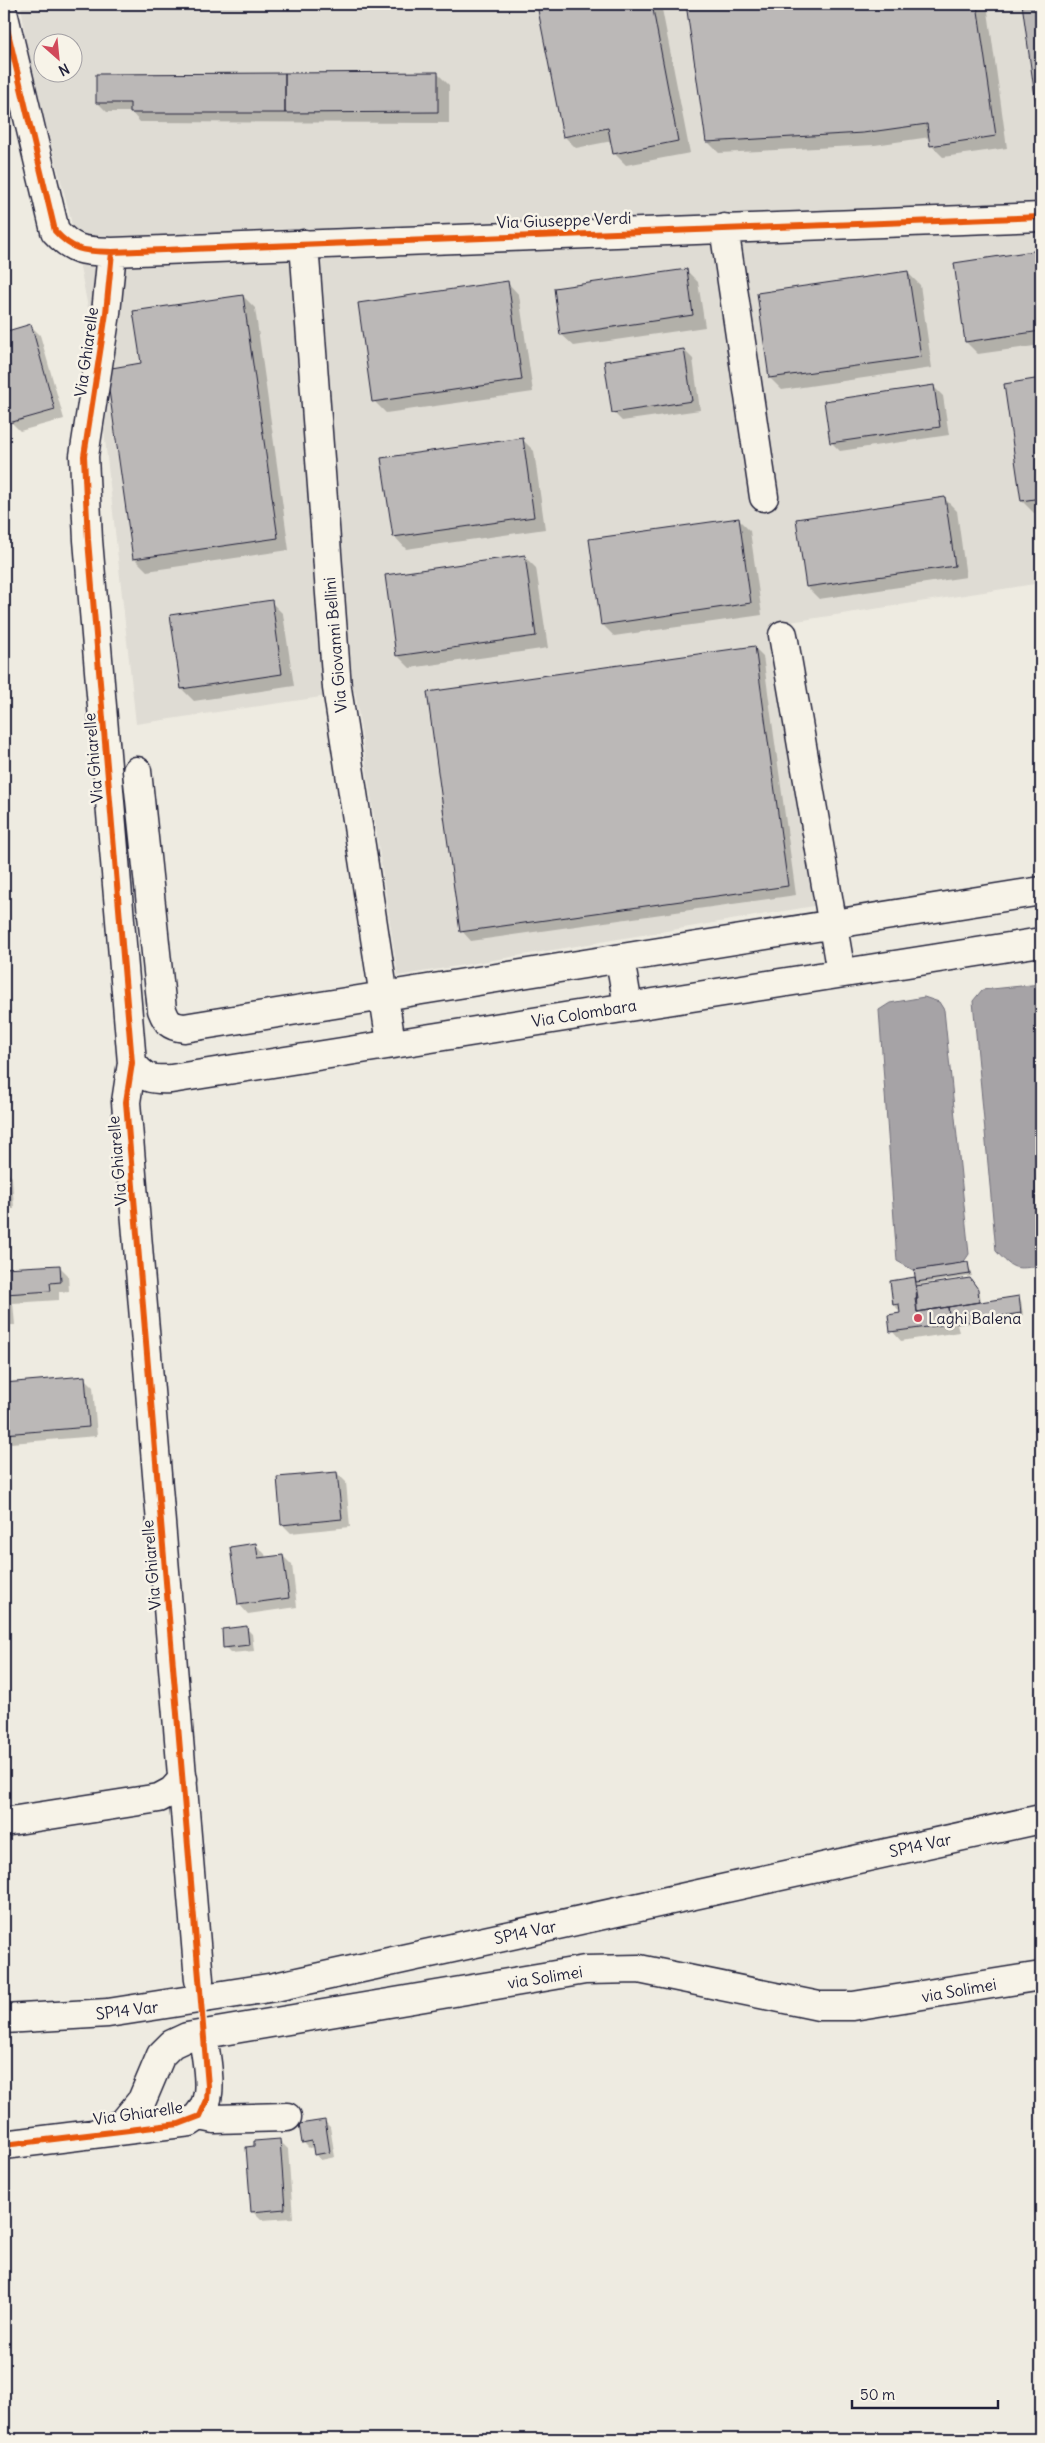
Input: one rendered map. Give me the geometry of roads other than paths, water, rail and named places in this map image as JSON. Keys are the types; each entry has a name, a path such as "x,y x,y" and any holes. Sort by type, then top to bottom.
{"street":[{"path":"4,16 55,231 74,248 100,252"},
{"name":"Via Giuseppe Verdi","path":"100,252 1041,217"},
{"path":"724,228 764,497"},
{"name":"Via Giovanni Bellini","path":"304,244 337,688 391,1044"},
{"name":"Via Ghiarelle","path":"100,252 106,313 84,456 88,540 132,1063 126,1102 199,1980"},
{"path":"782,635 841,973"},
{"path":"136,771 162,1010 166,1021 173,1027 184,1028 1041,891"},
{"path":"121,928 153,925"},
{"name":"Via Colombara","path":"132,1063 140,1072 152,1080 171,1079 1041,942"},
{"path":"620,958 628,1006"},
{"path":"4,1822 160,1798 172,1791 183,1779"},
{"name":"SP14 Var","path":"4,2020 108,2013 275,1987 1041,1819"},
{"name":"via Solimei","path":"96,2133 123,2123 142,2100 161,2055 172,2044 187,2037 585,1970 638,1969 819,2006 853,2006 1041,1976"},
{"name":"Via Ghiarelle","path":"4,2145 179,2124 200,2116 207,2100 204,2042"},
{"path":"200,2116 215,2119 287,2117"}],"tunnel":[{"path":"199,1980 204,2041"}],"place":[{"name":"Laghi Balena","path":"918,1318"}]}
